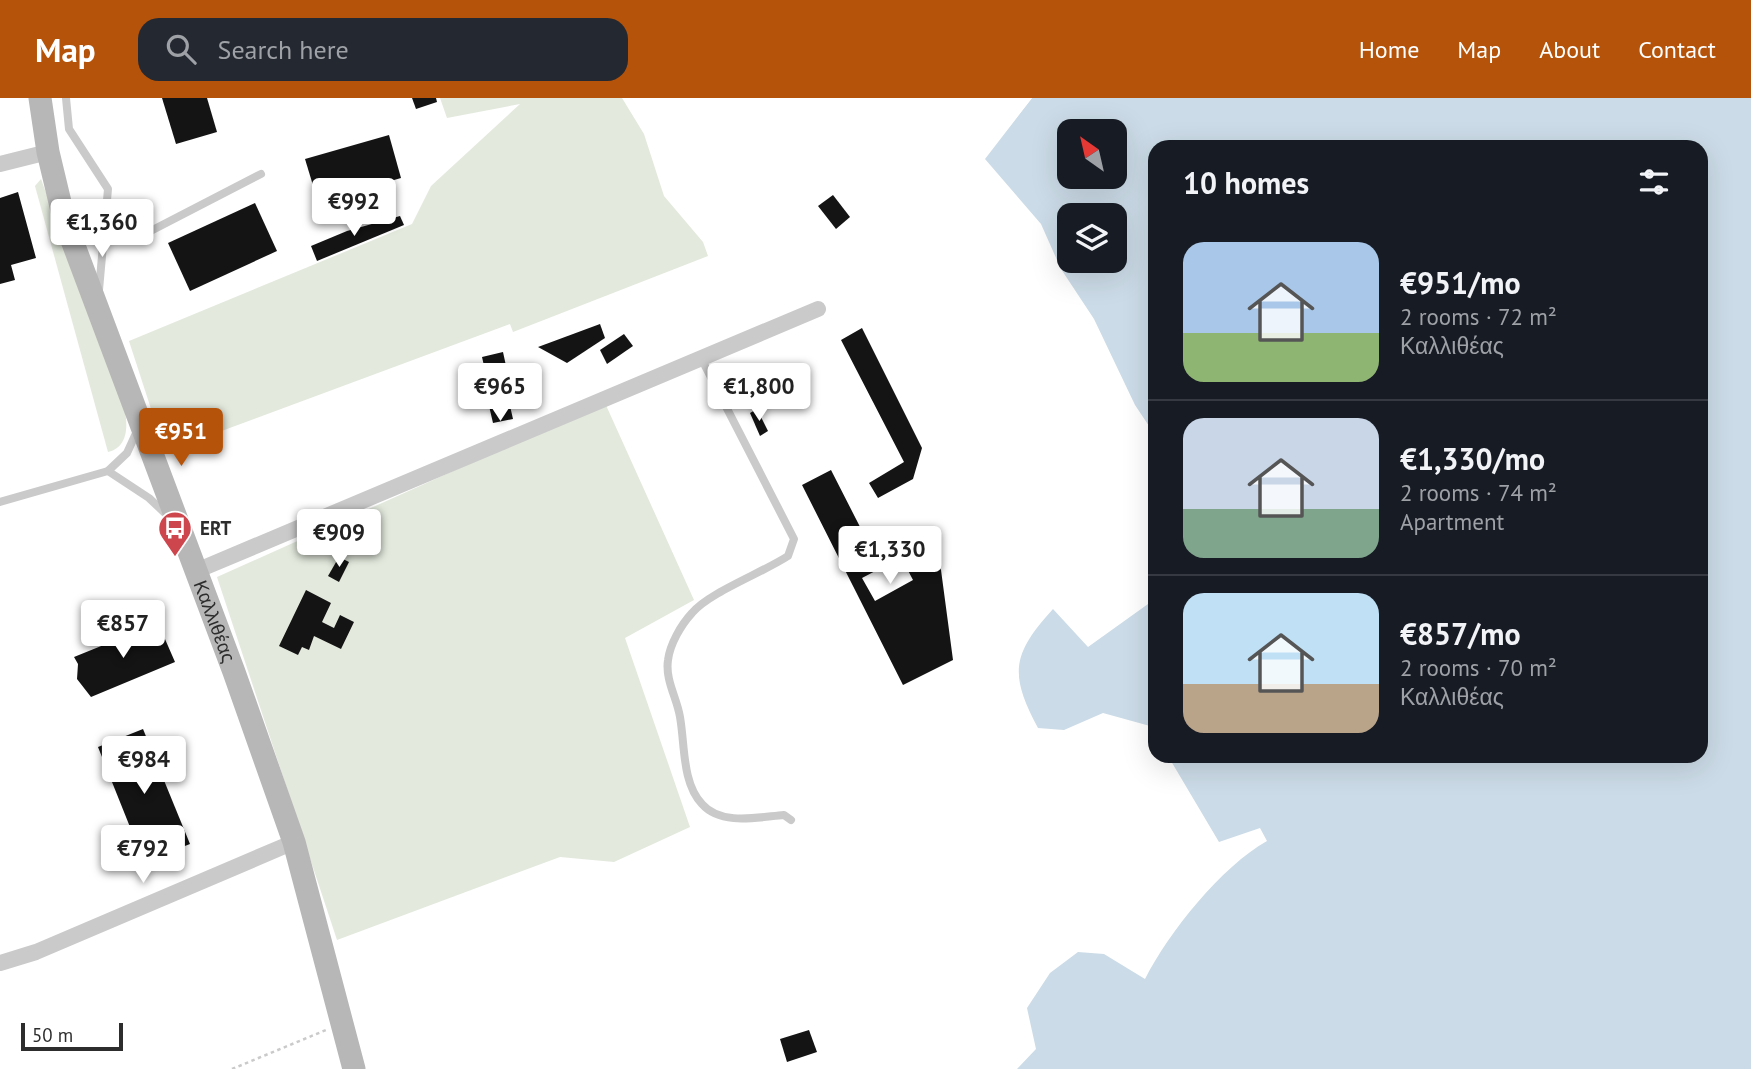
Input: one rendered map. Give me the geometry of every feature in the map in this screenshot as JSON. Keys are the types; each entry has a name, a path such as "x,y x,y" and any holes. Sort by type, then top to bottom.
{"main road":[{"name":"Καλλιθέας","path":"40,98 48,152 64,219 294,842 354,1069"}],"street":[{"path":"0,163 48,152"},
{"path":"196,571 818,309"},
{"path":"0,962 36,951 294,842"}],"lane":[{"path":"66,98 69,129 108,188 99,314"},
{"path":"57,190 71,208 103,235 119,241 139,237 261,174"},
{"path":"701,358 794,540 789,556 709,598 691,613 676,636 668,661 671,691 680,714 692,789 703,806 715,813 738,819 784,814 791,820"},
{"path":"0,502 108,471 127,453 141,424"},
{"path":"108,471 149,498 180,528"}],"path":[{"path":"232,1069 342,1023"}],"shaded area":[{"path":"440,98 622,98 644,134 664,196 703,242 708,256 513,332 510,324 165,452 129,341 412,224 431,186 520,104 447,118"},
{"path":"41,179 124,406 126,427 123,440 108,452 35,186"},
{"path":"605,403 694,600 625,638 690,827 614,862 560,857 337,940 217,577"}],"water":[{"path":"1032,98 1751,98 1751,1069 1017,1069 1036,1049 1027,1008 1050,973 1078,952 1104,954 1145,979 1168,941 1198,902 1232,867 1267,841 1260,828 1219,842 1172,763 1708,763 1708,140 1148,140 1148,424 1135,405 1094,319 1064,273 1127,273 1127,203 1057,203 1057,260 1041,224 985,159"},
{"path":"1148,604 1148,725 1103,713 1064,730 1038,728 1022,693 1019,678 1019,665 1029,639 1053,609 1088,647"}],"pier":[{"path":"1028,98 1032,98 982,161 982,157"}],"building":[{"path":"162,98 207,98 217,132 176,144"},
{"path":"412,98 436,98 437,102 416,109"},
{"path":"389,135 401,178 318,202 305,159"},
{"path":"18,192 36,258 11,265 15,280 0,284 0,198"},
{"path":"833,195 850,217 836,229 818,206"},
{"path":"255,203 277,251 190,291 168,243"},
{"path":"400,216 404,225 317,261 311,246 347,231"},
{"path":"600,324 605,338 567,363 538,347"},
{"path":"862,328 922,448 913,479 878,498 869,483 904,462 841,340"},
{"path":"624,334 633,346 607,364 600,350"},
{"path":"503,352 508,375 503,375 513,419 493,423 483,380 487,379 482,357"},
{"path":"757,409 768,431 760,436 750,413"},
{"path":"831,470 881,568 862,578 875,601 913,580 892,540 917,526 941,570 953,660 903,685 802,485"},
{"path":"339,557 349,562 339,582 328,576"},
{"path":"306,590 331,603 322,622 334,628 340,615 354,622 341,649 314,636 309,650 302,647 298,655 279,646"},
{"path":"158,623 175,662 91,697 77,679 78,664 74,657"},
{"path":"143,729 190,844 144,862 98,747"},
{"path":"809,1030 817,1052 787,1062 780,1039"}],"place":[{"name":"ERT","path":"175,558"}]}
